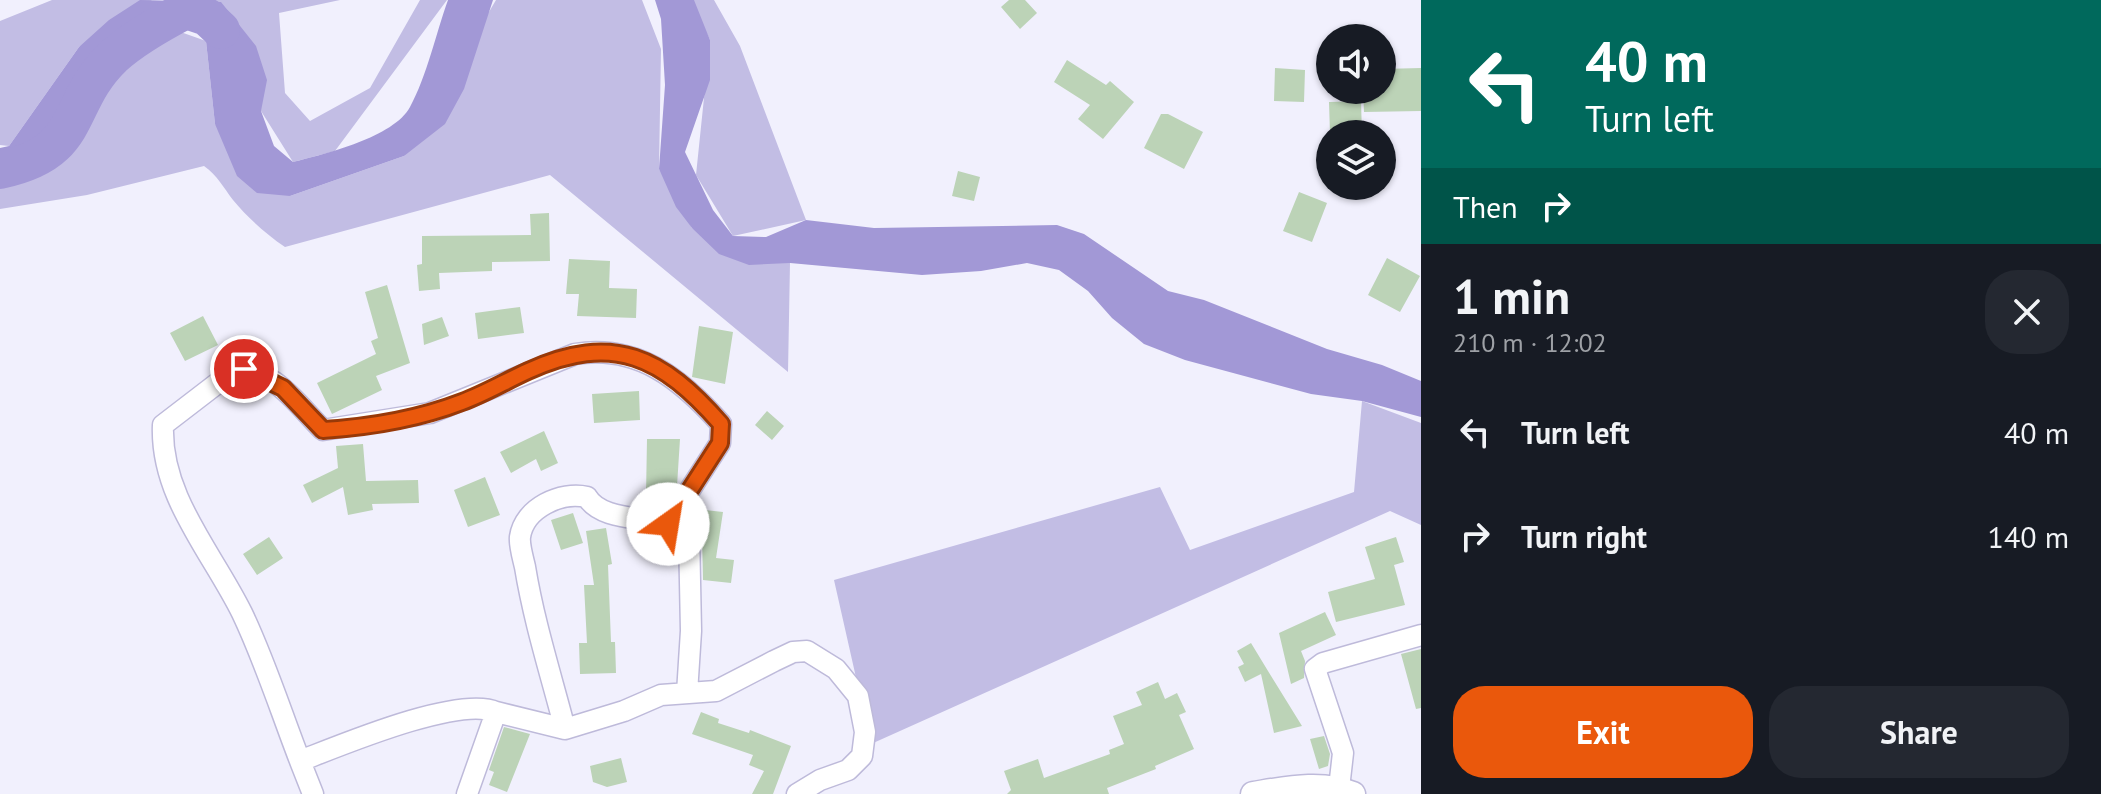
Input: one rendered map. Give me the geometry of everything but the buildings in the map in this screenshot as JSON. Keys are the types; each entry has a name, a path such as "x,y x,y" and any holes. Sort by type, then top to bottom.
{"street":[{"path":"313,794 250,631 175,496 162,451 163,425 179,410 232,372 244,369 272,381 295,398 323,430 430,413 575,354 601,350 655,365 689,391 721,424 720,443 668,524"},
{"path":"565,729 528,587 520,537 529,516 545,503 577,495 587,497 592,505 610,513 668,524 689,533 687,693"},
{"path":"1253,794 1305,787 1346,791 1343,753 1315,669 1323,663 1421,635"},
{"path":"300,761 392,727 445,713 487,708 565,729 624,711 661,695 716,691 793,652 807,651 836,669 858,696 865,732 862,756 848,770 820,780 797,794"},
{"path":"467,794 496,712"}],"shaded area":[{"path":"52,0 152,0 79,47 9,146 0,145 0,21"},
{"path":"140,0 221,2 256,46 267,80 261,111 274,146 293,162 358,143 402,118 421,82 448,0 493,0 464,89 445,124 404,156 290,196 257,193 237,176 215,124 206,41 196,21 173,14 127,47 103,75 68,106 36,167 0,178 0,148 9,146 79,47 109,20"},
{"path":"200,0 340,0 279,13 285,93 310,121 370,88 420,0 447,0 335,151 293,162"},
{"path":"496,0 642,0 661,49 659,169 692,228 790,263 788,372 550,175 285,247 245,213 204,166 87,195 0,209 0,177 4,178 127,47 158,24 206,41 215,124 290,196 404,156"},
{"path":"655,0 694,0 710,40 710,80 685,152 713,210 733,236 766,237 806,220 874,228 1057,225 1084,234 1168,291 1204,300 1327,349 1382,365 1421,381 1421,417 1362,401 1311,394 1185,360 1144,344 1112,318 1088,291 1059,270 1027,263 981,271 922,275 790,263 749,265 719,254 676,207 659,169 665,85 661,19"},
{"path":"691,0 714,0 740,46 806,220 733,236 696,175 710,40"},
{"path":"1362,401 1421,423 1421,525 1390,511 871,744 834,580 1160,487 1190,550 1354,492"}],"waterway":[{"path":"0,170 47,152 70,125 97,75 113,57 148,31 186,10 207,17 221,30"}],"route":[{"path":"244,369 283,388 323,430 430,413 464,402 531,370 575,354 601,350 655,365 680,383 721,424 720,443 668,524"}]}
